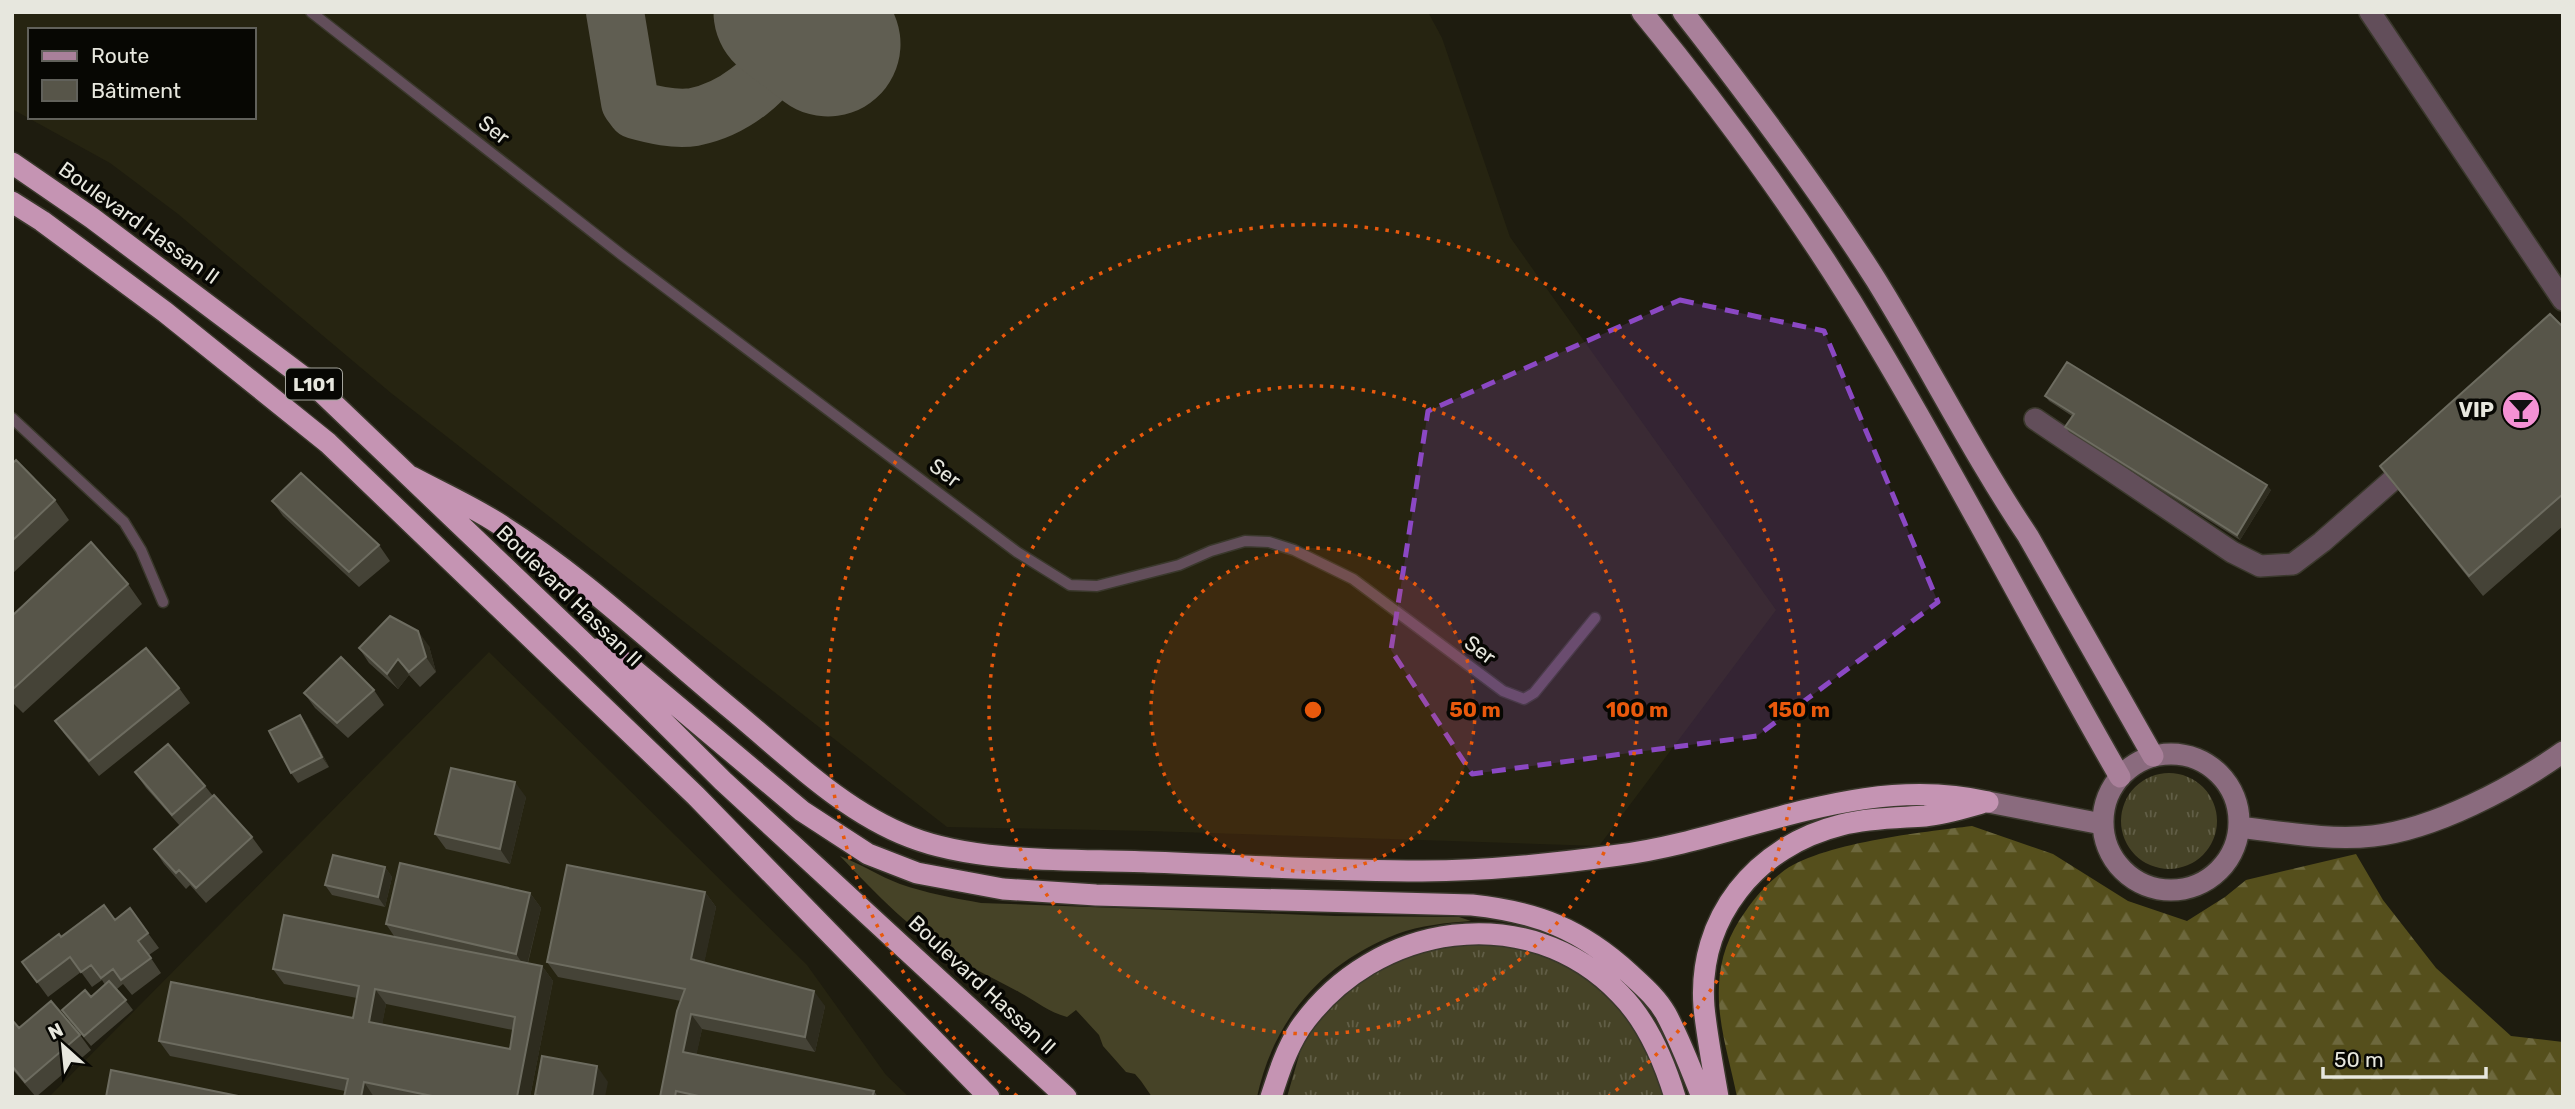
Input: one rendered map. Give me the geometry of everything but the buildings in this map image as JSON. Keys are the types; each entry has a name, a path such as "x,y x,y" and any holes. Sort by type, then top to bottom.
{"highway":[{"name":"Boulevard Hassan II","path":"12,163 92,218 286,362 342,410 723,781 1066,1097"},
{"path":"12,202 165,312 328,443 696,796 989,1097"},
{"path":"412,477 495,521 602,600 844,802 910,837 943,847 1030,858 1422,871 1489,868 1621,855 1670,845 1785,814 1871,798 1956,794 1988,802"},
{"path":"584,643 626,663 778,792 826,829 869,853 917,873 1003,889 1096,895 1472,905 1501,908 1550,921 1608,954 1654,998 1665,1012 1702,1097"},
{"path":"1718,1097 1704,1006 1708,948 1728,905 1744,882 1766,859 1815,832 1882,817 1926,816 1988,802"},
{"path":"1271,1097 1284,1057 1292,1042 1309,1016 1336,988 1366,966 1405,946 1443,936 1489,933 1518,936 1550,945 1586,964 1613,986 1636,1012 1646,1029 1665,1068 1675,1097"}],"main road":[{"path":"1642,12 1744,143 1852,303 1947,464 2119,777"},
{"path":"1683,12 1781,141 1875,279 2005,502 2028,536 2153,756"},
{"path":"2239,827 2334,837 2373,836 2407,829 2468,806 2563,752"},
{"path":"2175,754 2196,758 2215,769 2229,786 2237,806 2239,827 2234,848 2223,865 2208,879 2189,888 2168,890 2148,886 2130,877 2115,862 2106,844 2102,824 2107,799 2119,777 2135,764 2153,756 2175,754"},
{"path":"1988,802 2102,824"}],"street":[{"path":"2370,12 2563,300"},
{"path":"2035,419 2232,552 2260,566 2293,564 2332,534 2423,454"}],"lane":[{"name":"Ser","path":"311,12 633,263 1017,552 1070,584 1097,586 1179,565 1211,551 1245,541 1269,542 1294,550 1353,579 1503,691 1524,699 1534,693 1595,618"},
{"path":"12,418 124,522 141,550 163,602"}],"highlighted area":[{"path":"1680,300 1824,331 1938,602 1757,736 1472,774 1391,650 1428,411"}],"shaded area":[{"path":"12,12 1428,12 1442,38 1510,237 1776,610 1599,846 947,827 391,393 178,214 110,163 30,119 256,119 256,28 28,28 28,118 12,109"},
{"path":"489,652 807,965 886,1075 909,1097 49,1097"}],"green space":[{"path":"2169,773 2188,776 2203,787 2214,802 2217,821 2214,840 2203,855 2188,866 2169,869 2150,866 2135,855 2124,840 2121,821 2124,802 2135,787 2150,776"},
{"path":"1972,826 2053,854 2128,901 2187,921 2246,880 2356,854 2383,900 2436,968 2511,1036 2563,1042 2563,1097 1737,1097 1722,1028 1720,976 1723,956 1730,938 1739,920 1757,896 1781,873 1820,854 1872,840"},
{"path":"840,856 900,884 981,903 1335,916 1459,917 1471,921 1424,926 1397,934 1370,946 1325,977 1289,1018 1265,1069 1257,1097 1152,1097 1135,1074 1126,1072 1103,1046 1099,1035 1076,1010 1067,1017 1054,1012 957,959 910,925"},
{"path":"1486,941 1551,952 1613,997 1631,1022 1653,1063 1665,1097 1287,1097 1302,1045 1320,1017 1343,991 1416,948"}],"taxiway":[{"path":"615,12 630,102 636,110 679,118 694,117 722,108 760,82 778,58 783,45 785,12"}],"runway":[{"path":"786,12 828,44"}],"place":[{"name":"VIP","path":"2521,410"}]}
